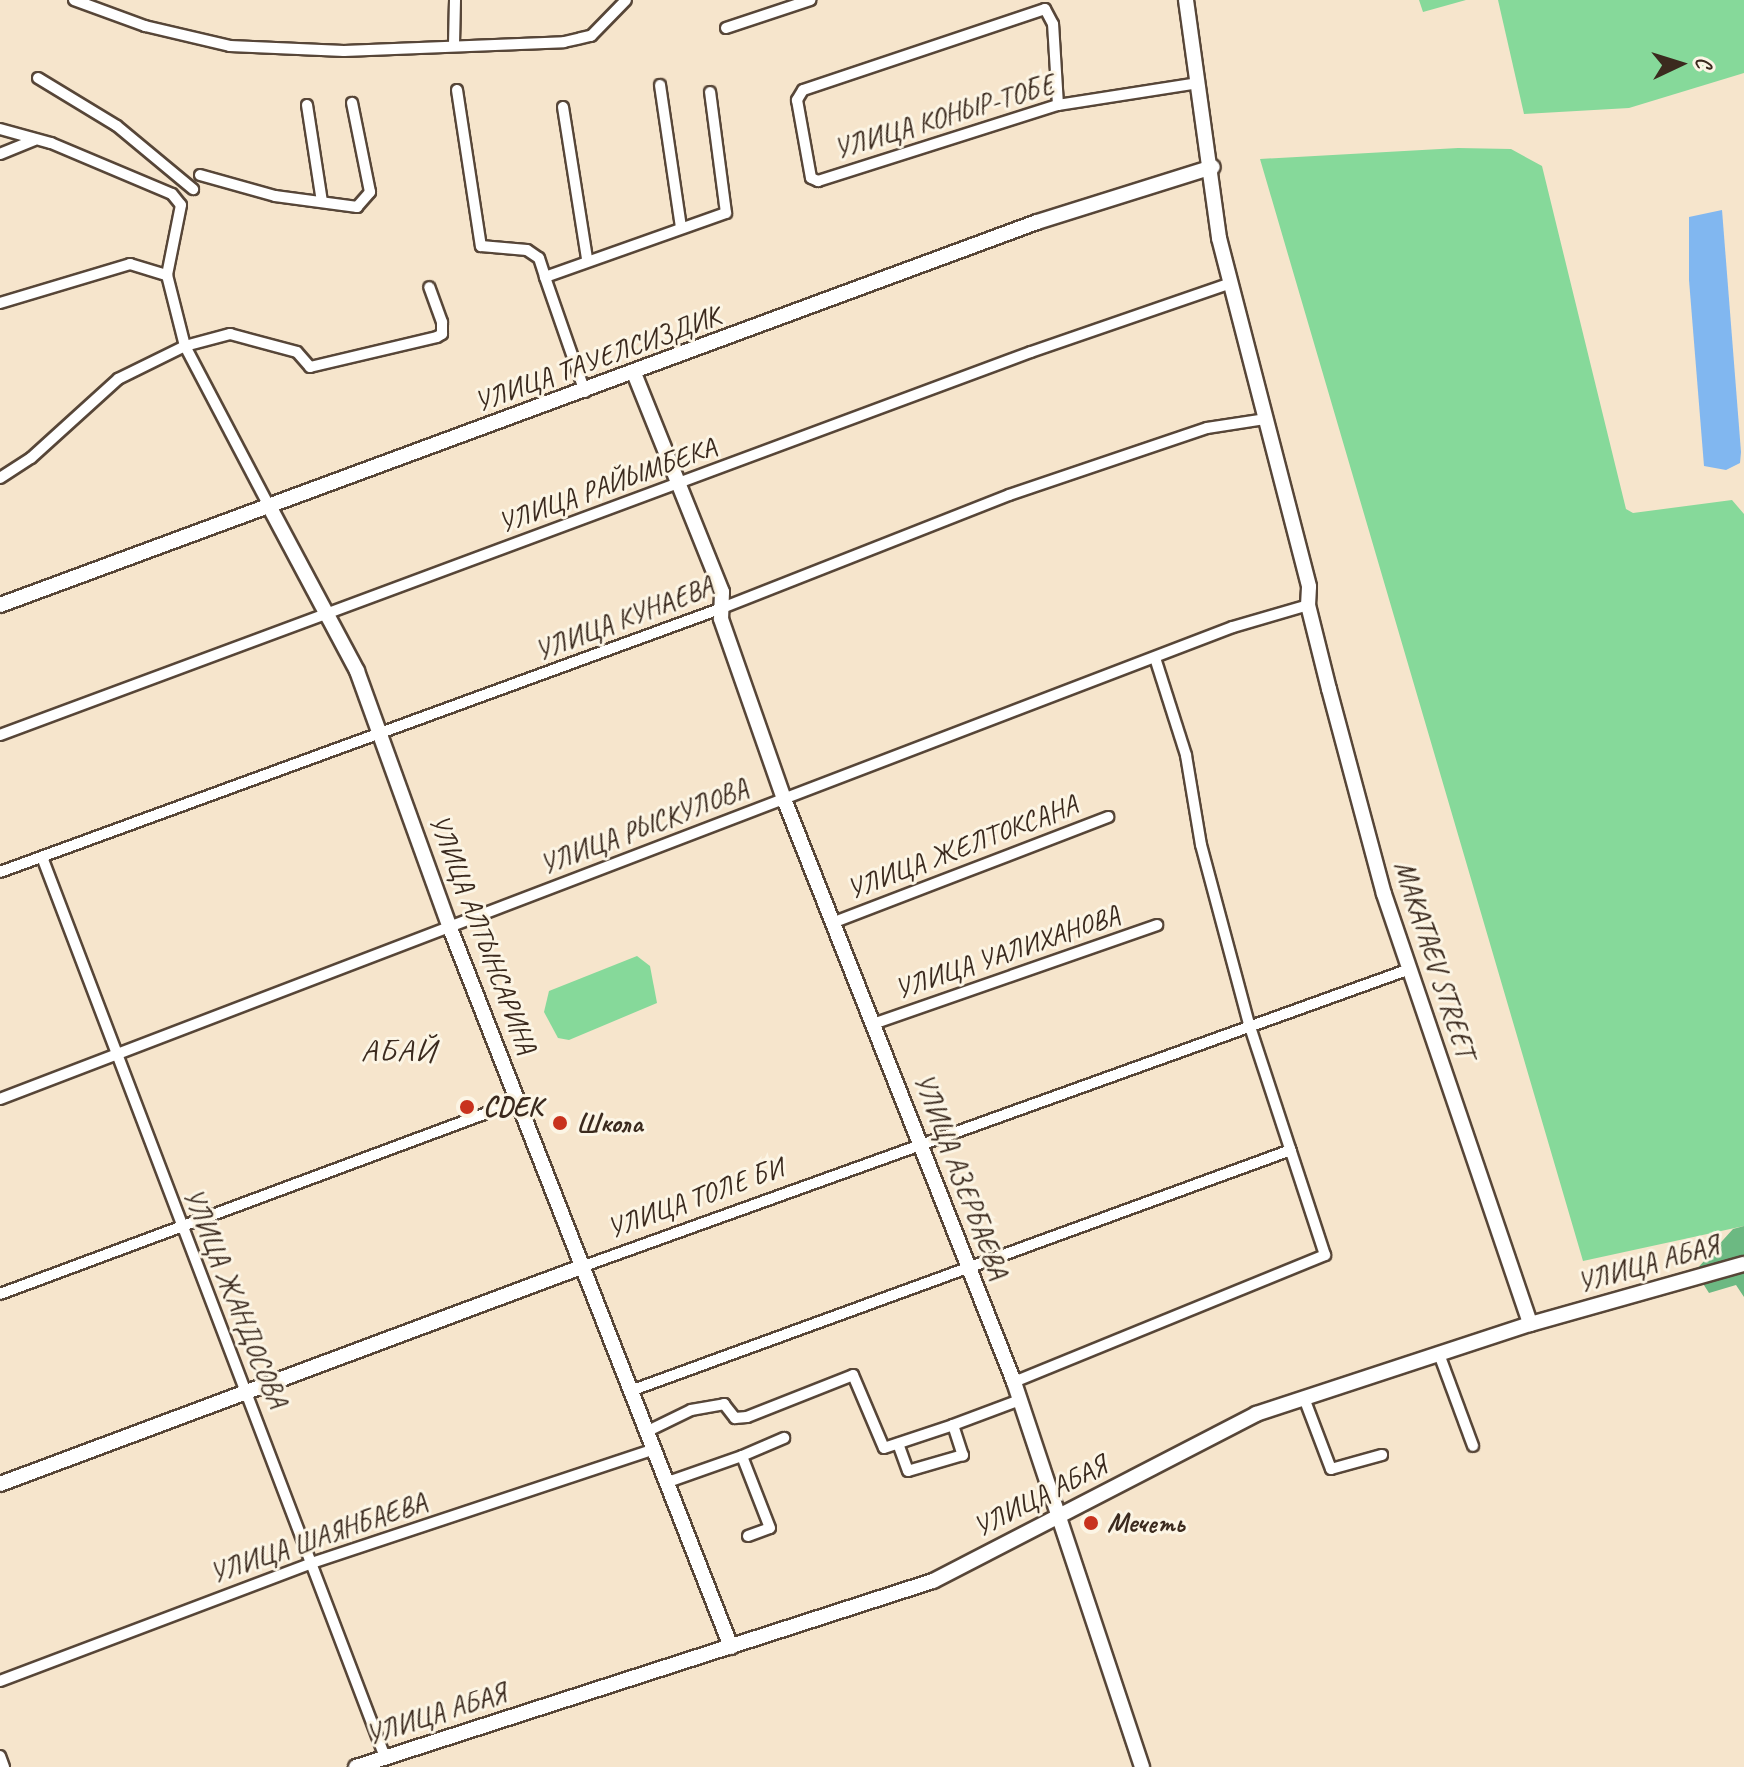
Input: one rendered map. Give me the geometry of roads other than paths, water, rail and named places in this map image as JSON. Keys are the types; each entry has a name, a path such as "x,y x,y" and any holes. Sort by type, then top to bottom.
{"street":[{"path":"74,0 145,26 230,46 344,51 454,44 564,42 591,36 626,0"},
{"path":"454,44 455,0"},
{"path":"726,28 810,0"},
{"name":"MAKATAEV STREET","path":"1186,0 1213,167 1219,238 1309,587 1308,605 1384,894 1530,1324"},
{"name":"УЛИЦА КОНЫР-ТОБЕ","path":"1058,105 1053,24 1045,9 803,90 797,100 811,178 818,181 1058,105 1198,83"},
{"path":"38,78 117,126 193,189"},
{"path":"660,85 681,227"},
{"path":"457,90 481,246 527,250 539,258 585,392"},
{"path":"545,277 587,259 726,213 710,92"},
{"path":"200,175 357,207 370,192 352,103"},
{"path":"307,105 322,202"},
{"path":"563,107 587,259"},
{"path":"0,129 172,194 181,205 167,275 130,264 0,303"},
{"path":"0,154 34,140"},
{"name":"УЛИЦА ТАУЕЛСИЗДИК","path":"0,605 585,392 1037,222 1213,167"},
{"name":"УЛИЦА АЛТЫНСАРИНА","path":"167,275 185,346 328,613 380,735 450,928 731,1647"},
{"name":"УЛИЦА РАЙЫМБЕКА","path":"0,735 1231,283"},
{"path":"0,478 31,458 118,379 185,346 230,334 297,352 310,367 337,363 442,334 429,287"},
{"name":"УЛИЦА АЗЕРБАЕВА","path":"634,373 722,592 722,608 784,799 1014,1382 1142,1767"},
{"name":"УЛИЦА КУНАЕВА","path":"0,872 722,608 1009,495 1207,428 1266,419"},
{"name":"УЛИЦА РЫСКУЛОВА","path":"0,1099 1155,658 1308,605"},
{"path":"1014,1382 1325,1255 1249,1024 1201,845 1186,755 1155,658"},
{"name":"УЛИЦА ЖЕЛТОКСАНА","path":"832,923 1108,817"},
{"name":"УЛИЦА ЖАНДОСОВА","path":"42,857 179,1227 247,1392 385,1757"},
{"name":"УЛИЦА УАЛИХАНОВА","path":"873,1024 1157,925"},
{"name":"УЛИЦА ТОЛЕ БИ","path":"0,1484 584,1266 1249,1024 1410,969"},
{"path":"0,1294 519,1101"},
{"path":"633,1390 1291,1150"},
{"name":"УЛИЦА АБАЯ","path":"356,1767 933,1581 1256,1414 1530,1324 1744,1264"},
{"path":"1439,1354 1473,1446"},
{"path":"648,1431 691,1410 724,1404 735,1418 747,1417 853,1375 879,1444 898,1444 1020,1400"},
{"path":"1304,1398 1331,1469 1382,1455"},
{"path":"898,1444 908,1471 963,1455 953,1425"},
{"path":"668,1482 784,1438"},
{"name":"УЛИЦА ШАЯНБАЕВА","path":"0,1681 312,1563 655,1449"},
{"path":"742,1456 770,1528 748,1536"},
{"path":"0,1756 4,1767"}],"water":[{"path":"1722,210 1741,452 1740,463 1726,470 1704,466 1689,280 1689,217"}],"place":[{"name":"CDEK","path":"467,1107"},
{"name":"Школа","path":"560,1123"},
{"name":"Мечеть","path":"1091,1523"}],"district":[{"name":"АБАЙ","path":"399,1051"}]}
